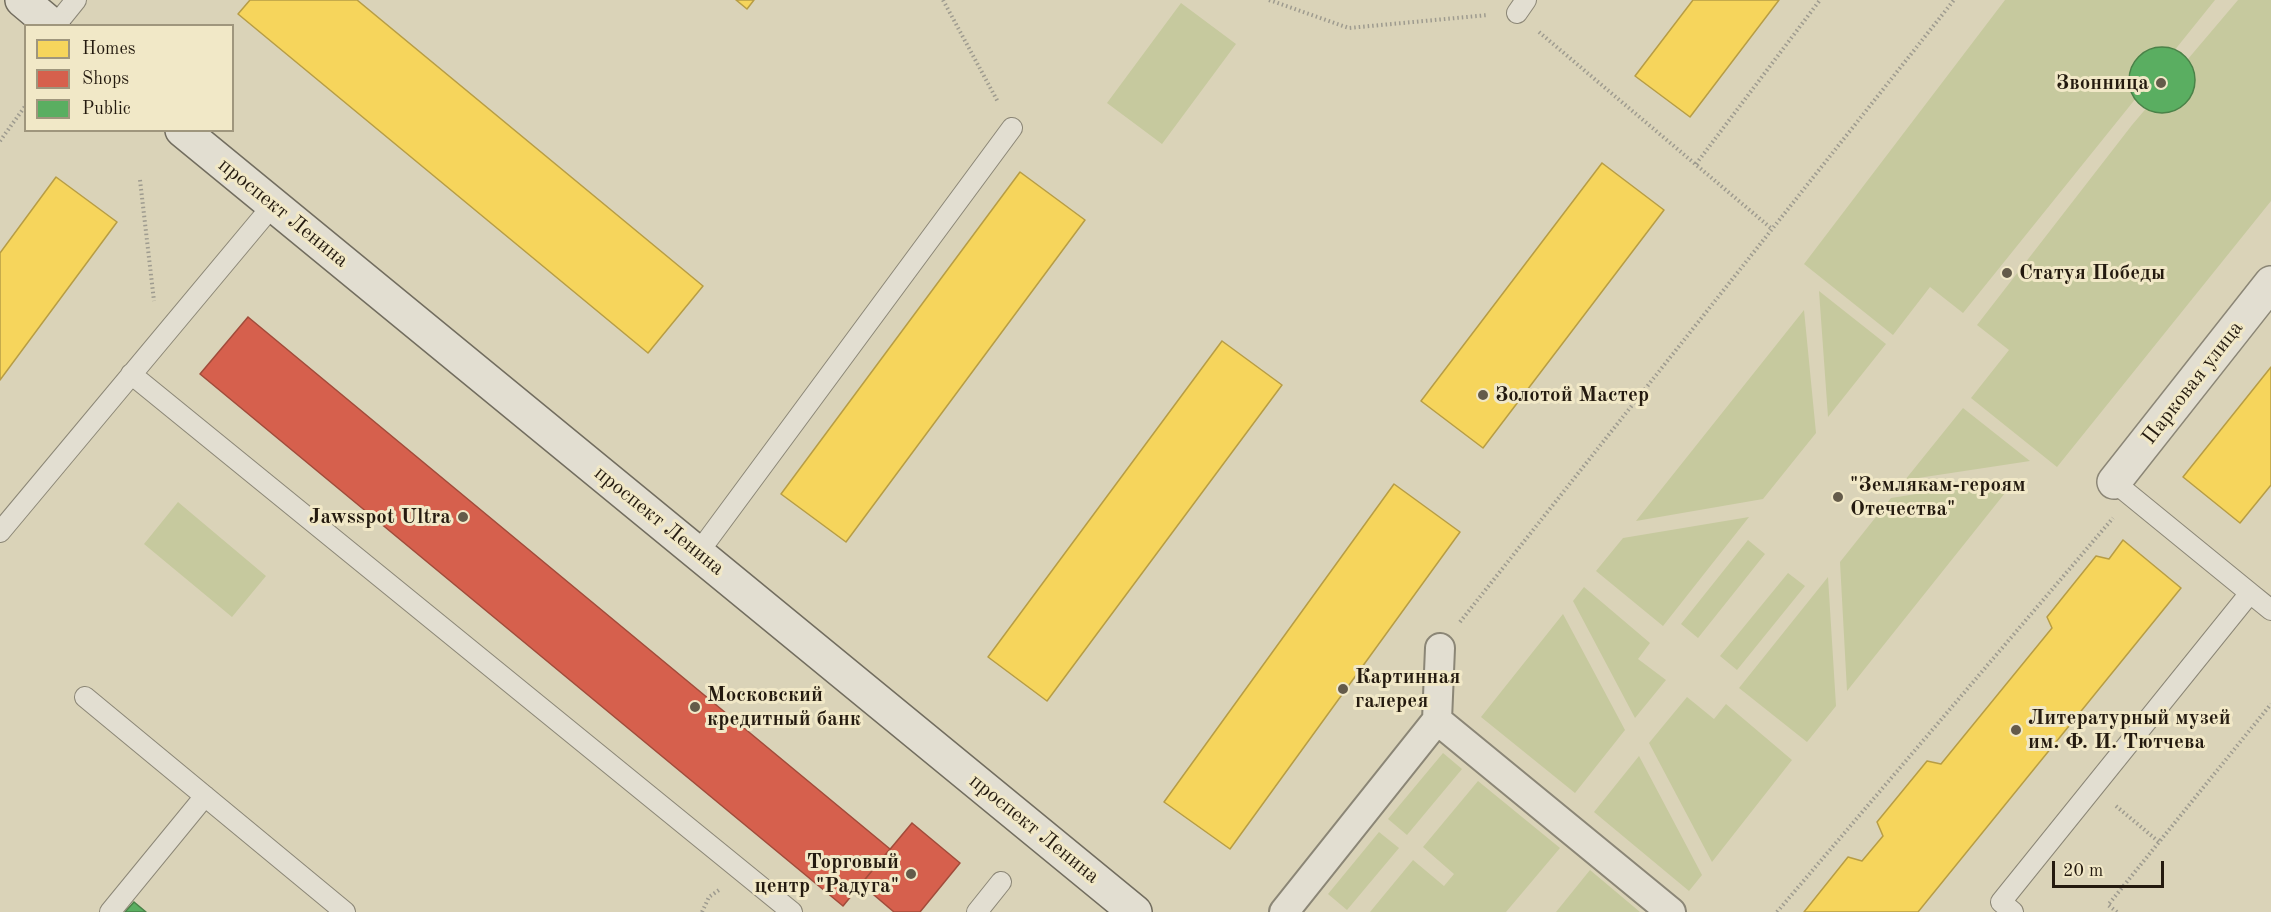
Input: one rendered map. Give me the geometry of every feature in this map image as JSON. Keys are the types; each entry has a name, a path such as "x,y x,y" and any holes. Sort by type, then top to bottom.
{"main road":[{"path":"22,0 52,24"},
{"name":"проспект Ленина","path":"184,132 1135,912"},
{"name":"Парковая улица","path":"2123,489 2268,293"}],"street":[{"path":"1284,912 1437,720 1440,648"},
{"path":"1437,720 1671,912"}],"lane":[{"path":"56,24 76,0"},
{"path":"698,553 1012,128"},
{"path":"0,532 273,205"},
{"path":"131,374 792,912"},
{"path":"2123,489 2271,610"},
{"path":"2013,912 2001,902 2250,593"},
{"path":"85,696 345,912"},
{"path":"110,912 205,796"},
{"path":"977,912 1001,882"}],"path":[{"path":"943,0 1012,128"},
{"path":"1269,0 1348,28 1522,6 1772,230"},
{"path":"1696,164 1820,0"},
{"path":"1440,648 1954,0"},
{"path":"0,141 24,108"},
{"path":"140,180 159,342"},
{"path":"1777,912 2123,489"},
{"path":"2117,912 2108,905 2271,704"},
{"path":"2094,788 2159,842"},
{"path":"702,912 709,897"}],"green space":[{"path":"2005,0 2215,0 1963,313 1930,287 1893,335 1804,264"},
{"path":"2238,0 2271,0 2271,201 2057,467 1971,398 2009,350 1977,325 2132,125"},
{"path":"1181,3 1236,44 1162,144 1107,103"},
{"path":"1819,291 1886,344 1828,417"},
{"path":"1804,310 1816,433 1763,499 1636,521"},
{"path":"1963,408 2030,461 1905,480"},
{"path":"2017,478 1847,691 1840,562 1891,498"},
{"path":"178,502 266,576 232,617 144,544"},
{"path":"1749,517 1663,626 1596,571 1623,538"},
{"path":"1748,540 1765,554 1698,638 1681,624"},
{"path":"1788,573 1805,586 1737,670 1720,656"},
{"path":"1828,577 1836,706 1807,742 1739,688"},
{"path":"1584,587 1650,643 1638,659 1666,680 1635,718 1573,601"},
{"path":"1563,614 1625,730 1575,793 1481,717"},
{"path":"1687,697 1714,719 1726,704 1792,760 1712,862 1649,743"},
{"path":"1443,753 1462,769 1407,835 1388,819"},
{"path":"1639,756 1702,875 1689,891 1594,812"},
{"path":"1478,781 1560,848 1506,912 1370,912 1413,860 1444,886 1454,874 1423,847"},
{"path":"1379,832 1399,848 1347,910 1328,894"},
{"path":"1590,870 1640,912 1556,912"}],"building: Homes":[{"path":"250,0 357,0 703,286 648,353 238,14"},
{"path":"736,0 754,0 747,9"},
{"path":"1693,0 1779,0 1690,117 1635,76"},
{"path":"1602,163 1664,210 1483,448 1421,401"},
{"path":"1020,172 1085,220 846,542 781,494"},
{"path":"56,177 117,222 0,380 0,253"},
{"path":"1222,341 1282,385 1047,701 988,657"},
{"path":"2271,367 2271,485 2240,523 2183,477"},
{"path":"1394,484 1460,532 1230,849 1164,802"},
{"path":"2123,540 2181,588 1918,912 1804,912 1848,857 1862,861 1883,836 1877,822 1927,761 1941,764 2052,628 2047,617 2096,556 2109,559"}],"building: Shops":[{"path":"248,317 890,849 843,906 200,374"},
{"name":"Торговый центр \"Радуга\"","path":"912,823 960,863 920,912 894,912 861,884"}],"building: Public":[{"name":"Звонница","path":"2155,47 2169,47 2181,52 2190,61 2195,80 2193,93 2186,104 2169,113 2155,113 2143,108 2134,99 2129,87 2129,73 2134,61 2143,52"},
{"path":"134,902 146,912 125,912"}],"place":[{"name":"Звонница","path":"2161,83"},
{"name":"Статуя Победы","path":"2007,273"},
{"name":"Золотой Мастер","path":"1483,395"},
{"name":"\"Землякам-героям Отечества\"","path":"1838,497"},
{"name":"Jawsspot Ultra","path":"463,517"},
{"name":"Картинная галерея","path":"1343,689"},
{"name":"Московский кредитный банк","path":"695,707"},
{"name":"Литературный музей им. Ф. И. Тютчева","path":"2016,730"},
{"name":"Торговый центр \"Радуга\"","path":"911,874"}]}
